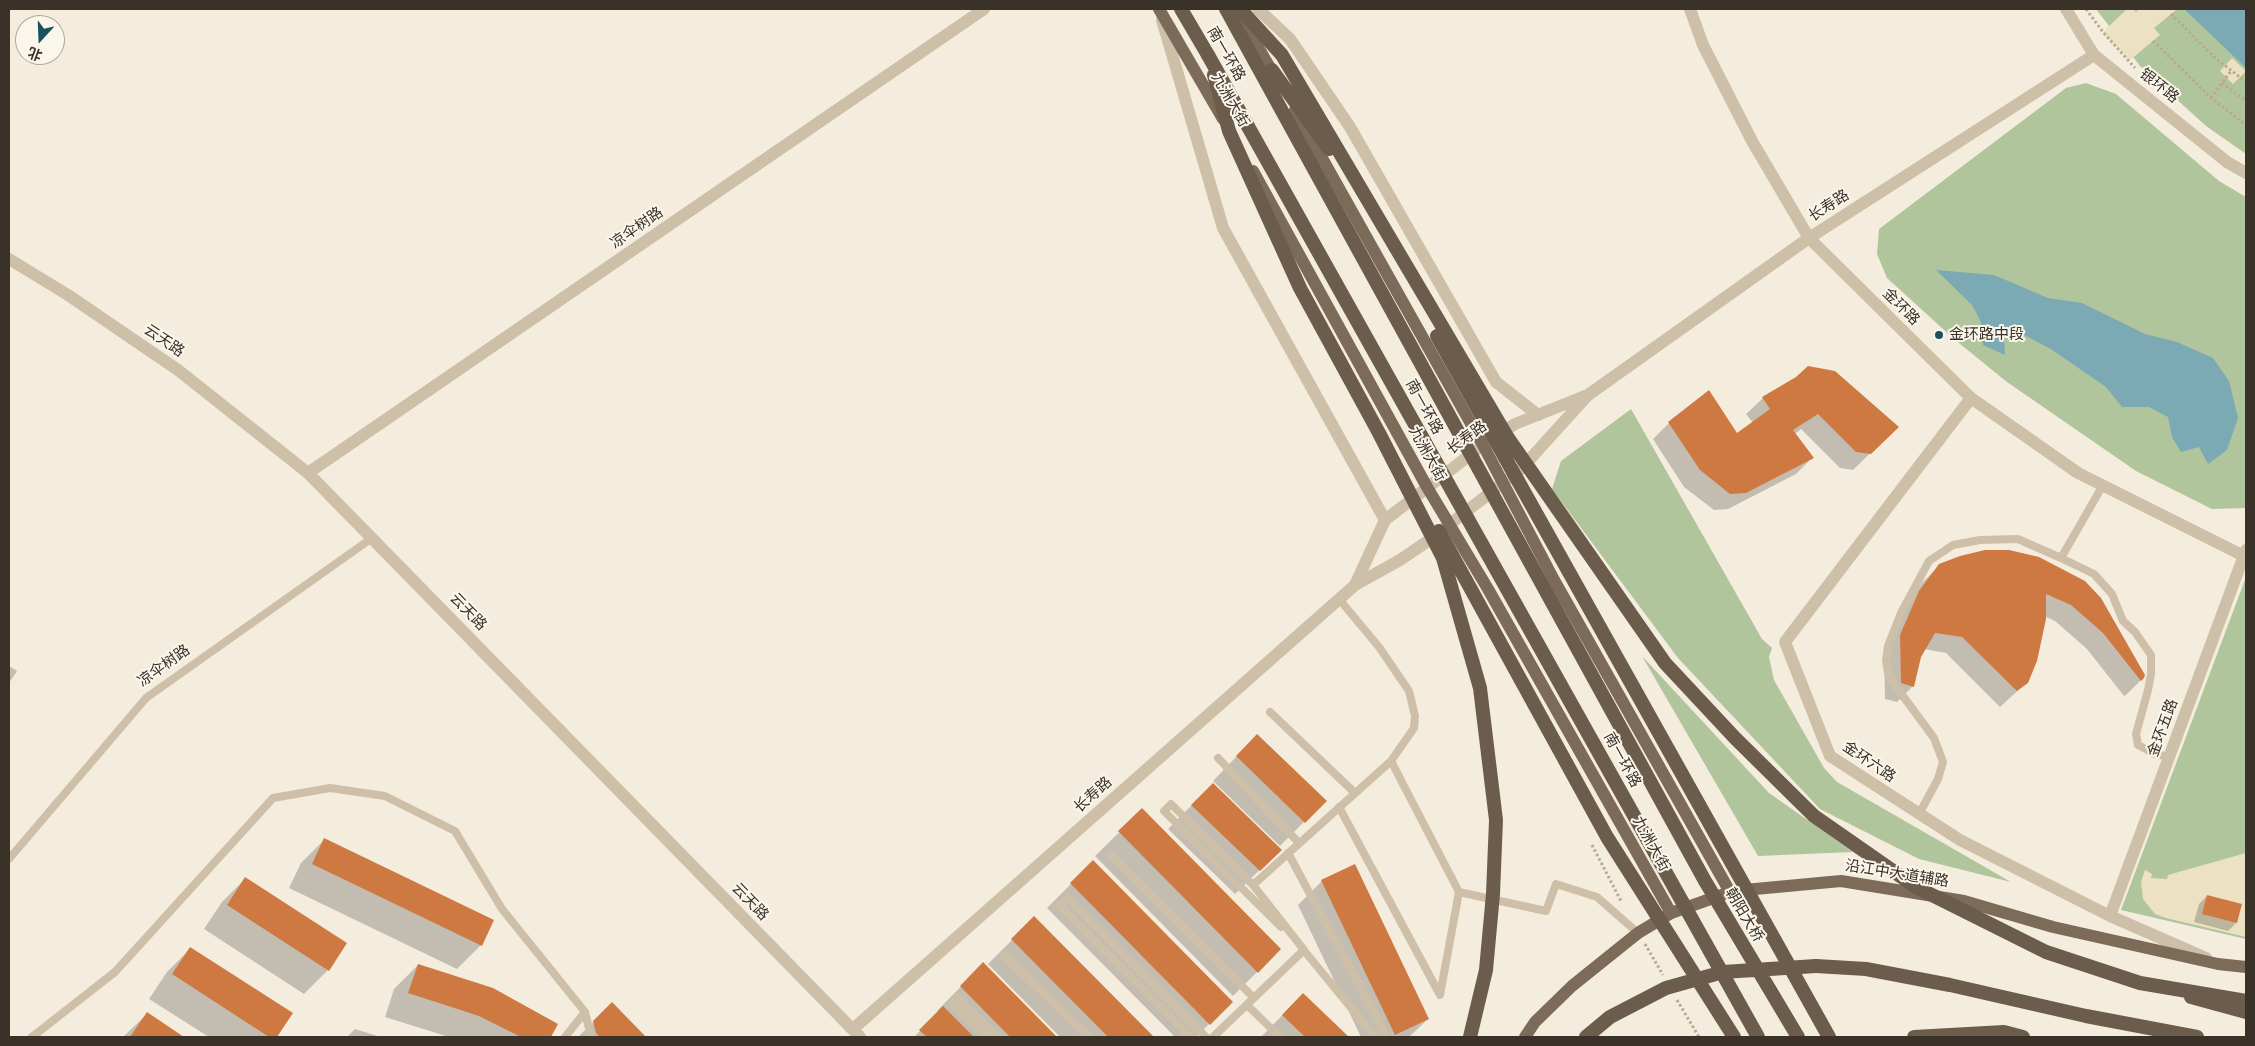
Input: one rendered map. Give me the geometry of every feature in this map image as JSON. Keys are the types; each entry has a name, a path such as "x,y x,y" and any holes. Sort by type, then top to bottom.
{"highway":[{"name":"南一环路","path":"1181,9 1758,1037"},
{"name":"南一环路","path":"1226,9 1665,809"},
{"path":"1240,9 1282,55 1508,438 1665,663 1735,738 1814,816 1916,887 2046,952 2140,983 2246,1012"},
{"path":"1208,55 1229,131 1300,288 1379,433 1443,558 1480,688 1496,820 1493,894 1486,970 1470,1037"},
{"path":"1272,70 1348,176 1829,1037"},
{"path":"1273,206 1308,289 1607,837 1734,1037"},
{"name":"朝阳大桥","path":"1665,809 1705,881 1798,1037"},
{"path":"1586,1037 1610,1017 1666,988 1722,972 1816,966 1866,970 1950,985 2086,1016 2197,1037"},
{"path":"2140,983 2246,1001"},
{"path":"1914,1037 2004,1032 2023,1037"}],"main road":[{"name":"九洲大街","path":"1159,9 1273,206 1427,487 1488,589 1671,913"},
{"path":"1236,9 1484,445 1554,580 1730,892"},
{"name":"沿江中大道辅路","path":"1525,1037 1535,1022 1572,986 1638,933 1671,913 1730,892 1841,881 1964,901 2053,927 2218,964 2246,967"}],"street":[{"name":"凉伞树路","path":"308,473 984,9"},
{"path":"1159,9 1223,228 1385,520"},
{"path":"1258,9 1290,38 1350,127 1496,382 1538,415"},
{"name":"金环路","path":"1690,9 1708,54 1752,141 1809,238 1971,398 2078,473 2246,554"},
{"name":"银环路","path":"2066,9 2094,55 2228,162 2246,173"},
{"name":"长寿路","path":"856,1033 1355,585 1400,560 1521,469 1588,396 1809,238 2094,55"},
{"name":"云天路","path":"9,260 68,295 178,370 308,473 856,1033"},
{"name":"长寿路","path":"1355,585 1385,520 1427,487 1515,424 1588,396"},
{"name":"金环六路","path":"1971,398 1785,642 1830,756 1960,840 2110,916 2218,964"},
{"name":"金环五路","path":"2110,916 2246,554"}],"lane":[{"path":"2061,558 2103,485"},
{"name":"凉伞树路","path":"9,859 146,698 372,538"},
{"path":"1919,814 1938,779 1943,762 1934,738 1888,674 1886,661 1888,646 1901,613 1929,561 1952,545 1980,540 2018,539 2094,574 2112,594 2124,621 2135,632 2151,655 2151,674 2136,734 2138,745 2157,755 2170,756"},
{"path":"1253,885 1391,761 1414,728 1415,716 1409,691 1379,646 1339,599"},
{"path":"1270,712 1355,793"},
{"path":"1218,758 1299,843"},
{"path":"1339,807 1440,995 1459,892 1391,761"},
{"path":"32,1037 115,972 273,798 330,788 385,796 455,831 502,909 585,1012 590,1037"},
{"path":"1304,950 1164,811 1171,804 1253,885 1375,1037"},
{"path":"1288,853 1387,1037"},
{"path":"1111,855 1254,998"},
{"path":"1459,892 1546,911 1556,884 1598,897 1638,933"},
{"path":"1191,1037 1060,906 1068,898 1206,1037"},
{"path":"1213,1037 1304,950"},
{"path":"1004,955 1089,1037"},
{"path":"987,1037 953,1004 958,998 998,1037"},
{"path":"1247,1005 1280,1037"},
{"path":"566,1037 585,1012"}],"path":[{"path":"2171,14 2214,58 2246,82"},
{"path":"2153,41 2210,98 2246,125"},
{"path":"2210,98 2232,71"},
{"path":"2222,83 2246,101"}],"green space":[{"path":"2096,9 2246,9 2246,154 2206,126 2140,66"},
{"path":"2086,83 2116,94 2219,181 2246,197 2246,508 2212,509 2136,471 2007,382 1954,339 1887,278 1877,254 1879,229 2066,88"},
{"path":"1631,409 1762,639 1772,648 1769,657 1774,680 1824,768 1837,782 2011,882 1919,859 1820,809 1678,658 1552,489 1561,461"},
{"path":"2246,577 2246,939 2121,910"},
{"path":"1642,656 1769,793 1853,852 1758,856"}],"shaded area":[{"path":"2127,9 2133,9 2136,12 2140,9 2176,10 2154,28 2160,35 2129,61 2103,32"},
{"path":"2232,58 2246,71 2233,84 2220,71"},
{"path":"2246,853 2246,937 2155,914 2143,899 2141,882 2145,870 2152,874 2151,878 2167,879 2168,875"}],"water":[{"path":"2184,9 2246,9 2246,68"},
{"path":"1936,270 1994,275 2048,298 2082,303 2145,334 2177,342 2213,358 2229,381 2238,418 2227,450 2208,464 2199,447 2181,452 2172,437 2168,417 2149,407 2122,407 2106,387 2051,349 2024,335 2004,337 2005,355 1983,345 1981,322 1972,305"}],"building":[{"path":"1808,366 1835,371 1899,427 1871,454 1856,452 1818,414 1793,430 1814,458 1746,493 1730,494 1700,470 1668,422 1709,390 1737,433 1770,409 1762,397 1796,377"},
{"path":"1985,550 2009,550 2039,557 2085,581 2101,598 2145,675 2144,678 2141,681 2103,633 2071,605 2046,594 2046,619 2037,661 2028,683 2017,691 1962,637 1935,633 1921,657 1914,687 1901,683 1900,635 1919,591 1939,564 1960,556"},
{"path":"1257,734 1327,801 1305,823 1236,756"},
{"path":"1213,783 1282,850 1260,871 1191,805"},
{"path":"1142,808 1281,949 1258,973 1118,831"},
{"path":"324,838 494,920 482,946 312,864"},
{"path":"1093,860 1233,1002 1210,1025 1070,883"},
{"path":"1355,864 1429,1019 1395,1035 1321,880"},
{"path":"245,877 347,943 329,971 227,905"},
{"path":"2207,895 2242,904 2237,923 2202,914"},
{"path":"1034,916 1154,1037 1108,1037 1011,939"},
{"path":"190,947 293,1013 277,1037 269,1037 172,974"},
{"path":"983,962 1057,1037 1010,1037 960,986"},
{"path":"418,964 493,988 558,1024 551,1037 521,1037 479,1016 408,993"},
{"path":"1303,993 1349,1037 1305,1037 1282,1015"},
{"path":"612,1002 646,1037 600,1037 596,1033 593,1021"},
{"path":"943,1006 974,1037 927,1037 919,1030"},
{"path":"147,1012 184,1037 130,1037"}],"place":[{"name":"金环路中段","path":"1939,335"}]}
